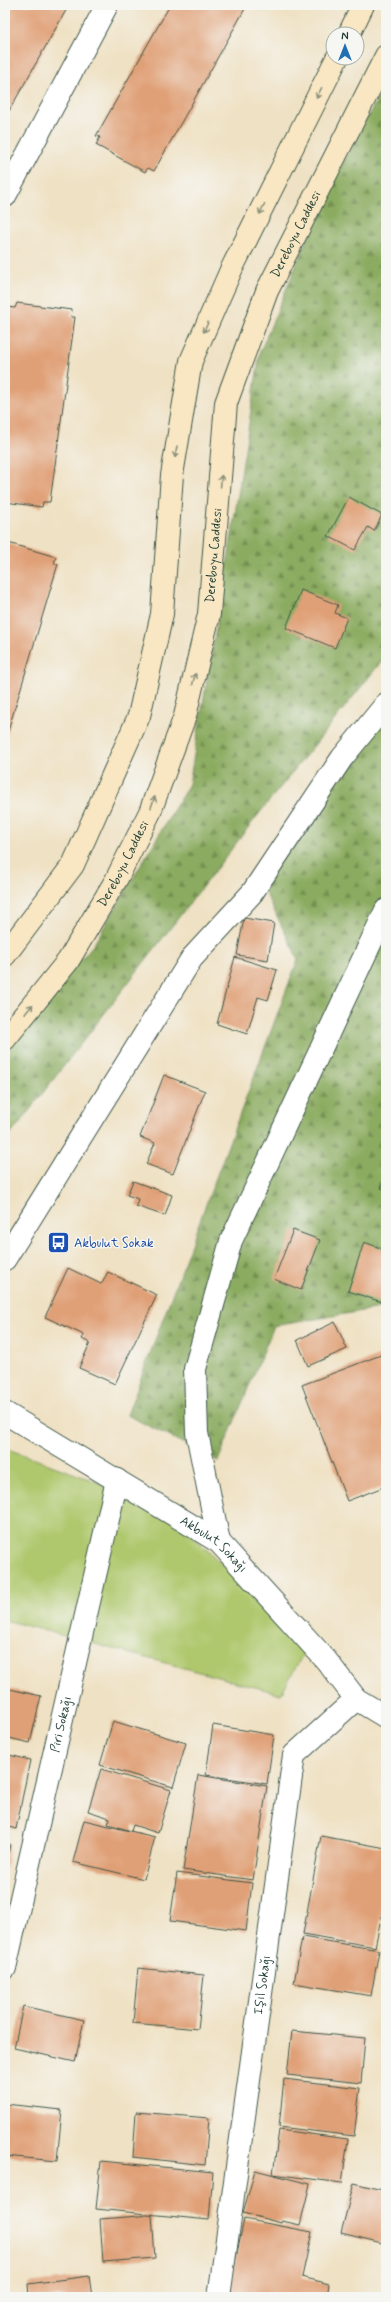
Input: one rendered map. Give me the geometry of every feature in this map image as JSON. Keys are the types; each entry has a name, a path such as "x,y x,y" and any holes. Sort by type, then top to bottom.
{"main road":[{"path":"353,26 363,5"},
{"name":"Dereboyu Caddesi","path":"5,1040 68,961 116,880 150,812 185,716 209,614 226,403 267,291 386,56"},
{"path":"5,955 73,866 139,716 162,614 172,475 191,361 231,270 333,66"}],"street":[{"path":"5,196 107,5"},
{"path":"5,1259 192,958 252,893 342,758 386,704"},
{"path":"219,1542 197,1433 195,1369 231,1241 386,910"},
{"name":"Akbulut Sokağı","path":"5,1413 219,1542 326,1660 356,1699 386,1717"},
{"name":"Piri Sokağı","path":"5,1968 117,1480"},
{"name":"Işıl Sokağı","path":"219,2297 294,1755 356,1699"}],"green space":[{"path":"386,83 386,656 254,820 5,1142 5,1049 94,944 189,784 229,553 260,352 326,194"},
{"path":"386,711 386,1307 274,1326 218,1461 127,1415 298,959 258,878"},
{"path":"5,1448 162,1506 307,1647 281,1694 5,1620"}],"building":[{"path":"5,5 69,5 5,118"},
{"path":"170,5 243,5 246,7 154,171 148,168 145,172 96,145 100,137 96,136"},
{"path":"17,303 72,310 71,317 75,317 50,502 43,502 42,507 5,502 5,322 7,307 15,308"},
{"path":"349,497 382,515 374,531 368,527 355,550 328,536"},
{"path":"5,542 56,557 54,564 58,564 5,741"},
{"path":"301,590 338,605 335,613 347,618 335,648 286,628"},
{"path":"244,918 274,923 268,960 237,955"},
{"path":"235,957 277,970 268,1000 258,997 247,1034 217,1024"},
{"path":"164,1075 205,1091 173,1174 146,1164 155,1143 140,1137"},
{"path":"386,1173 386,1189 381,1188"},
{"path":"133,1181 172,1195 165,1216 136,1206 138,1199 127,1195"},
{"path":"293,1230 320,1240 301,1290 274,1279"},
{"path":"364,1242 386,1250 385,1303 348,1291"},
{"path":"68,1268 101,1284 108,1272 157,1295 115,1384 79,1368 90,1343 82,1339 84,1335 45,1317"},
{"path":"335,1322 347,1349 308,1366 297,1340"},
{"path":"386,1353 386,1486 347,1501 302,1385"},
{"path":"5,1688 41,1696 30,1743 5,1737"},
{"path":"113,1721 186,1743 173,1787 100,1765"},
{"path":"213,1725 274,1735 267,1784 206,1775"},
{"path":"5,1754 30,1760 16,1829 5,1826"},
{"path":"101,1769 171,1790 158,1833 133,1825 131,1831 108,1824 110,1818 88,1811"},
{"path":"198,1775 267,1786 253,1880 183,1870"},
{"path":"84,1820 155,1837 144,1879 73,1862"},
{"path":"321,1836 386,1848 385,1899 375,1947 303,1934"},
{"path":"5,1843 10,1844 6,1868 5,1868"},
{"path":"177,1873 252,1883 246,1931 170,1921"},
{"path":"302,1937 379,1950 371,1996 294,1983"},
{"path":"138,1968 204,1975 198,2029 133,2023"},
{"path":"23,2006 84,2020 75,2062 14,2048"},
{"path":"292,2031 365,2038 361,2083 287,2075"},
{"path":"284,2079 360,2088 354,2136 279,2127"},
{"path":"5,2104 62,2110 57,2161 5,2156"},
{"path":"136,2112 209,2118 205,2165 133,2157"},
{"path":"279,2130 348,2139 342,2183 273,2174"},
{"path":"101,2161 213,2172 209,2220 96,2209"},
{"path":"255,2170 310,2184 300,2225 282,2221 281,2223 243,2213"},
{"path":"354,2183 386,2191 386,2244 341,2233"},
{"path":"152,2215 155,2258 103,2262 100,2219"},
{"path":"244,2219 312,2232 302,2277 329,2284 327,2297 228,2297"},
{"path":"89,2276 92,2297 29,2297 28,2284"}],"place":[{"name":"Akbulut Sokak","path":"59,1243"}]}
